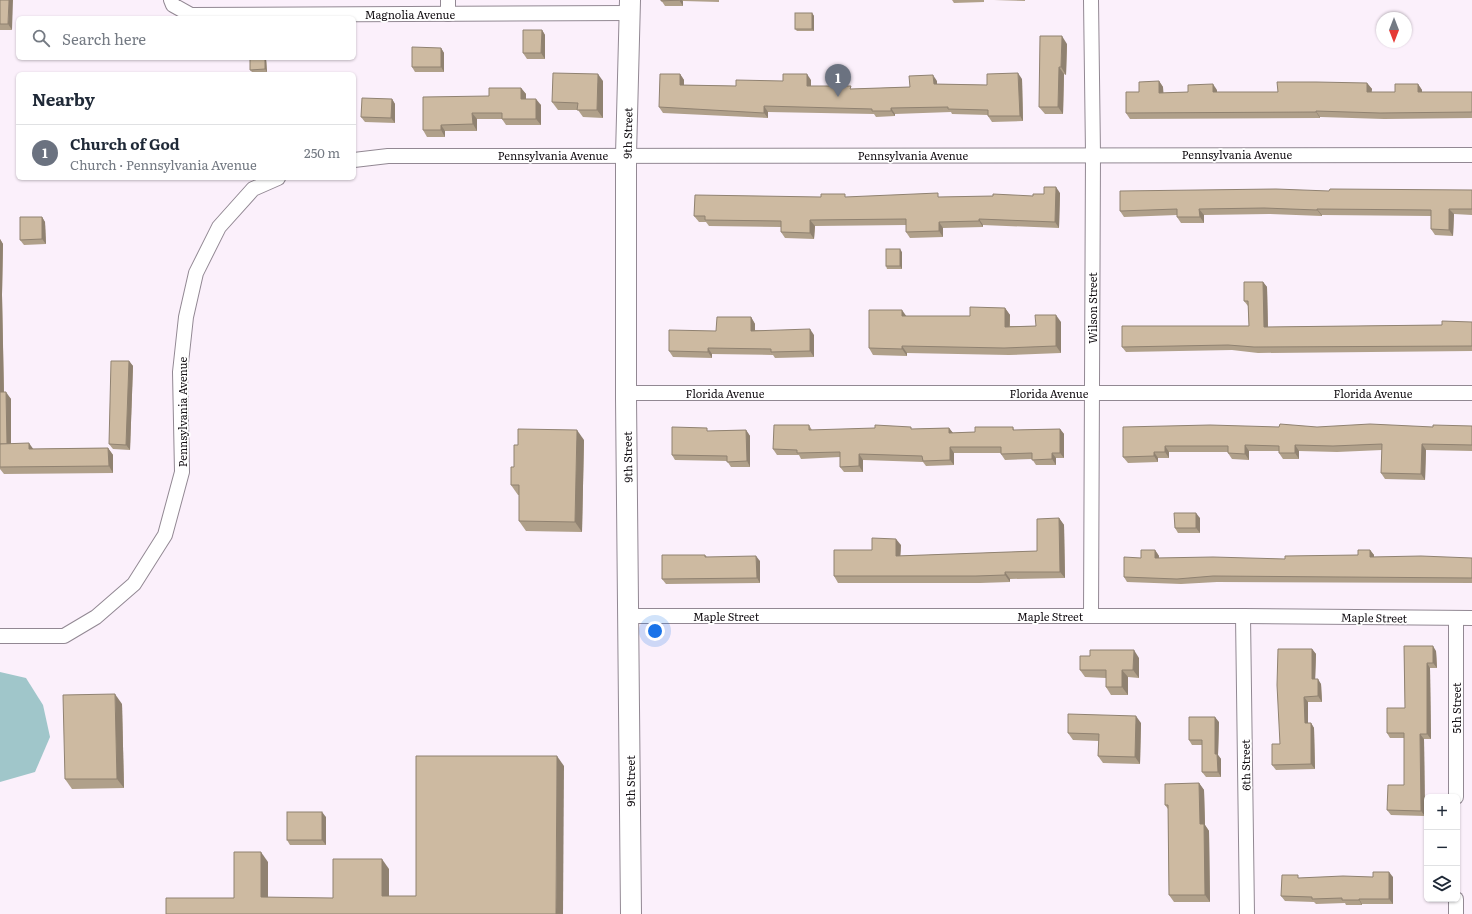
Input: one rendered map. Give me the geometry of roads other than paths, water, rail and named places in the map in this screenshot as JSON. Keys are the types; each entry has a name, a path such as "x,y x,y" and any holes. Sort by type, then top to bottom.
{"street":[{"name":"Magnolia Avenue","path":"171,0 173,5 191,15 448,14 630,6"},
{"path":"448,0 448,14"},
{"name":"Wilson Street","path":"1091,0 1093,154 1091,616"},
{"name":"9th Street","path":"630,6 626,155 626,393 631,914"},
{"name":"Pennsylvania Avenue","path":"356,160 388,156 1093,154 1472,155"},
{"name":"Pennsylvania Avenue","path":"0,636 64,636 96,617 134,584 165,535 182,472 180,372 186,317 196,273 219,227 253,189 273,180"},
{"name":"Florida Avenue","path":"626,393 1472,393"},
{"name":"Maple Street","path":"629,616 1243,616 1472,618"},
{"name":"6th Street","path":"1243,616 1247,914"},
{"name":"5th Street","path":"1456,618 1456,794"},
{"path":"1456,902 1456,914"}],"water":[{"path":"0,672 26,678 43,705 50,737 35,772 0,782"}],"place":[{"name":"Church of God","path":"838,97"}]}
